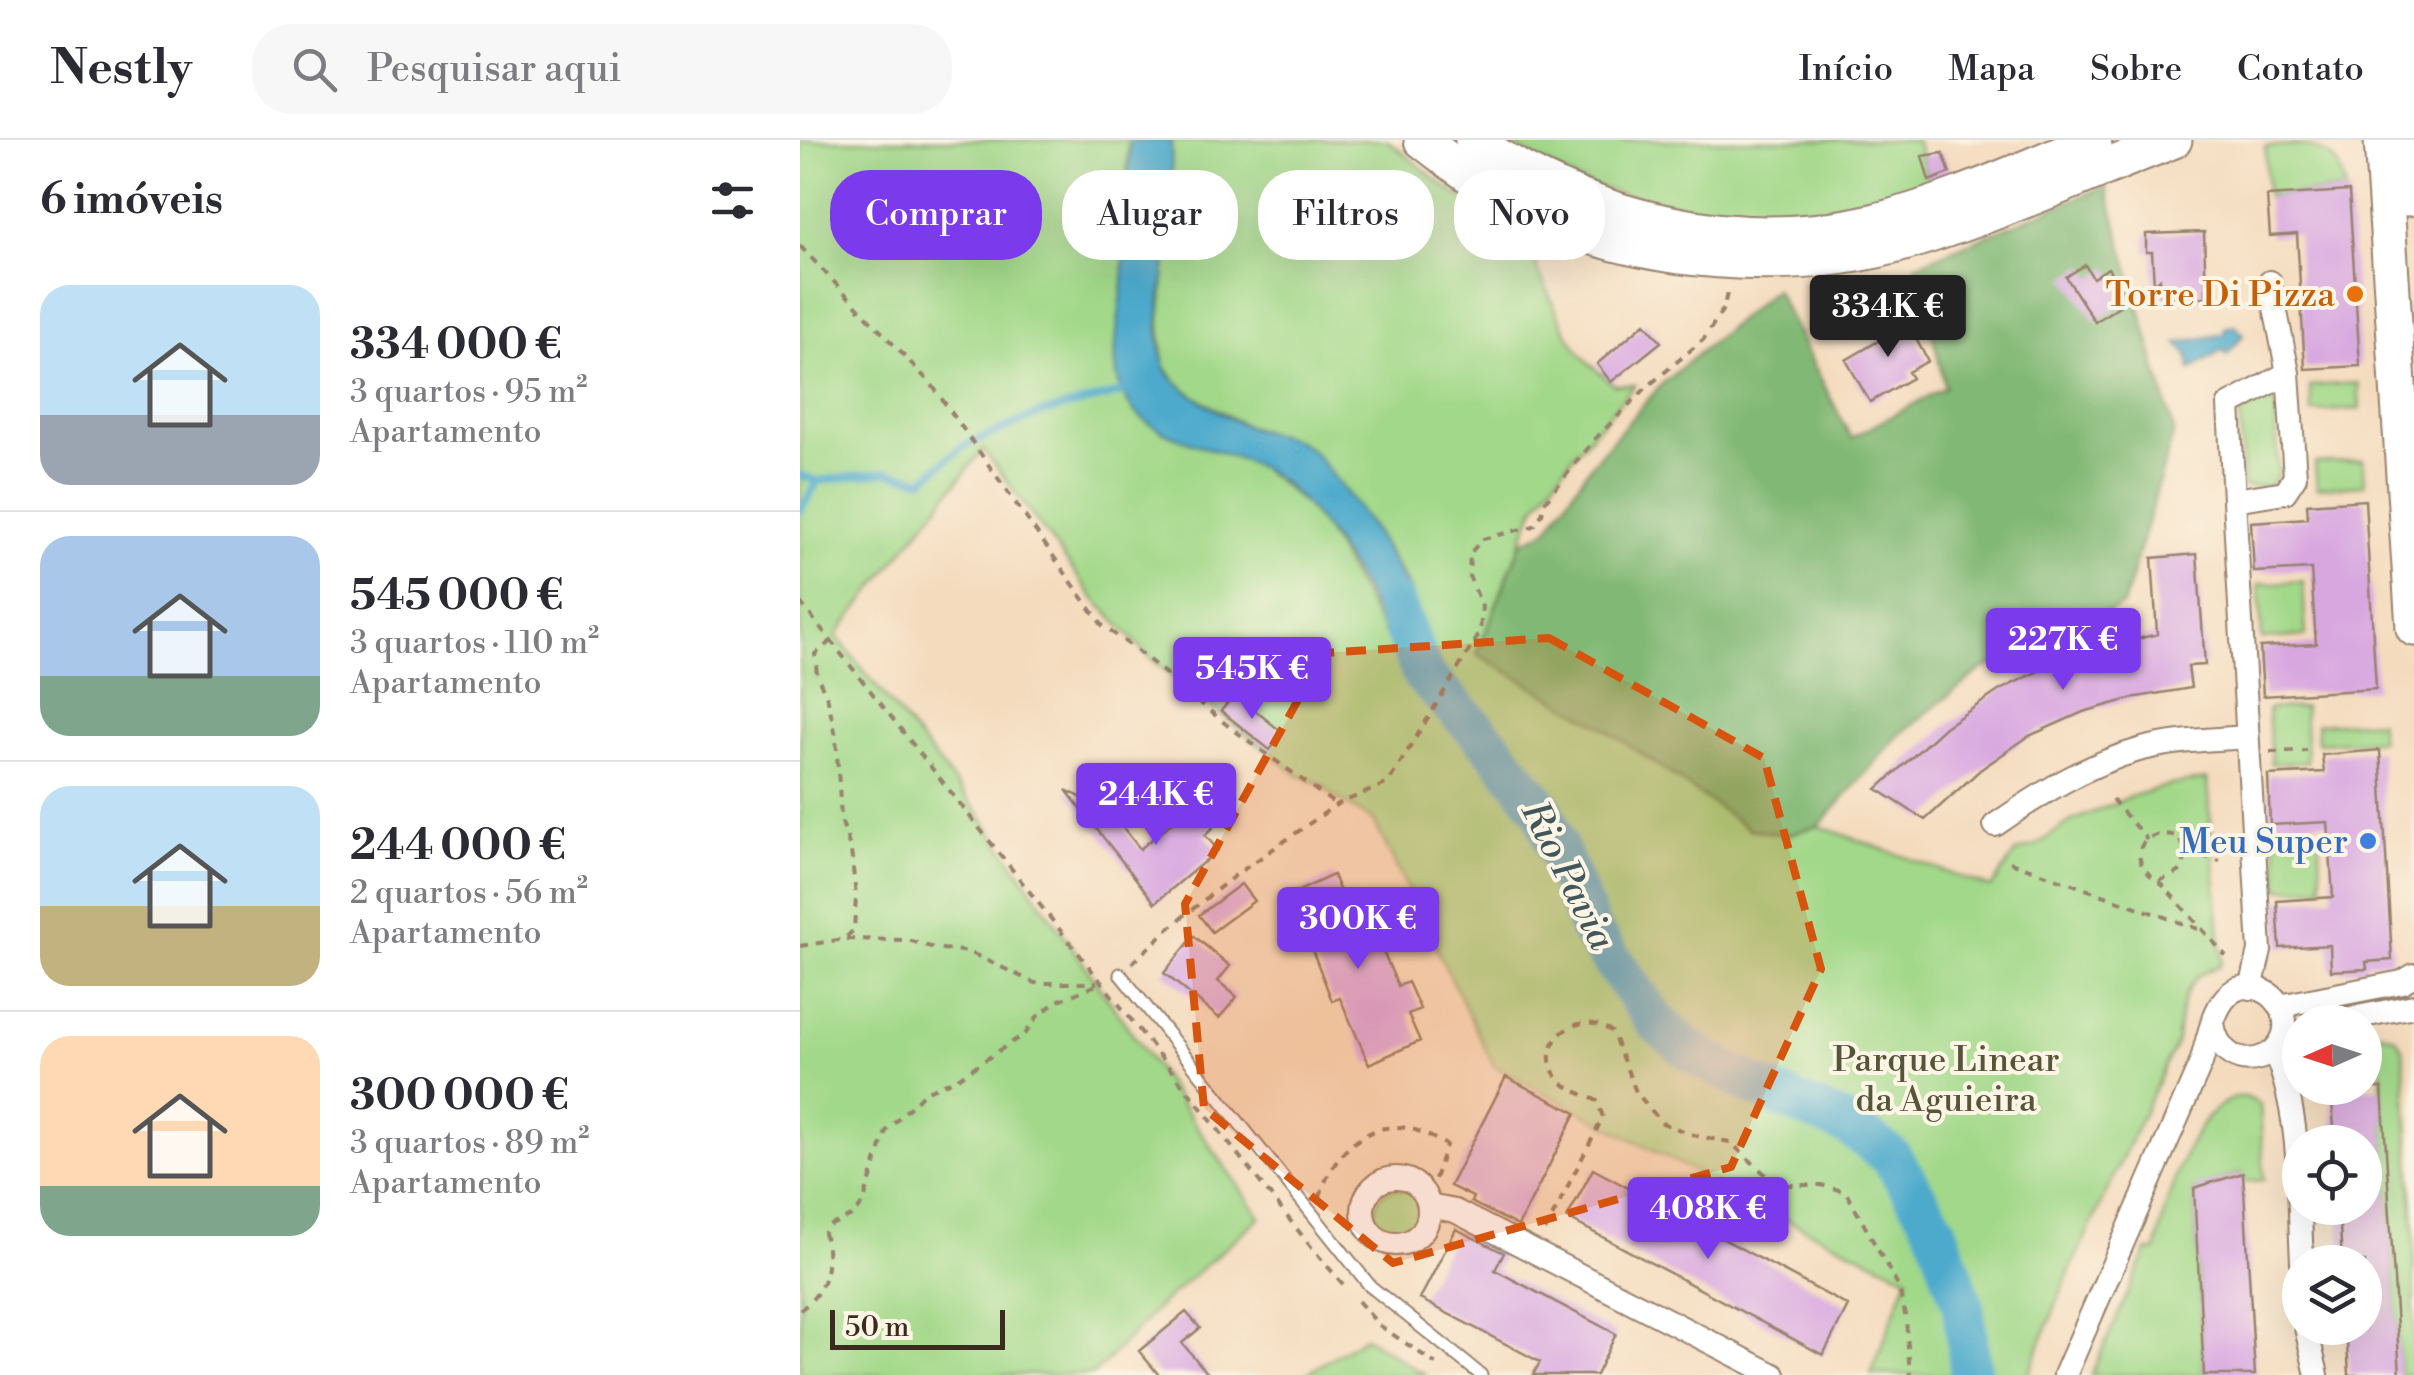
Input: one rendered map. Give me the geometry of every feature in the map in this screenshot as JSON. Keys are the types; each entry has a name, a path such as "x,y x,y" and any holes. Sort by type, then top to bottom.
{"main road":[{"path":"1422,140 1496,193 1567,227 1633,246 1738,262 1820,259 1910,241 2174,140"},
{"path":"1473,140 1532,177 1616,212 1701,229 1759,233 1819,230 1921,208 2094,140"},
{"path":"2356,140 2387,190"},
{"path":"2382,140 2414,628"},
{"path":"2412,140 2406,170 2414,299"}],"street":[{"path":"2234,500 2284,492 2295,478 2288,373 2270,282"},
{"path":"2251,988 2260,951 2229,405 2288,373"},
{"path":"1994,824 2048,788 2093,766 2142,749 2247,737"},
{"path":"2280,1006 2410,988"},
{"path":"2387,1012 2410,988"},
{"path":"2064,1375 2201,1062 2220,1002 2239,989 2262,990 2280,1006 2284,1017 2277,1046 2294,1112 2301,1245"},
{"path":"2382,1013 2404,1011 2414,1015"},
{"path":"2212,1024 2220,1047 2229,1055 2277,1046"},
{"path":"2182,1106 2213,1072 2277,1046"},
{"path":"1429,1206 1454,1210 1774,1375"},
{"path":"2310,1345 2316,1375"}],"lane":[{"path":"1120,974 1370,1286 1481,1375"}],"path":[{"path":"800,246 932,385 1102,626 1336,805"},
{"path":"800,1310 823,1288 828,1260 824,1233 830,1224 856,1214 886,1132 925,1092 956,1079 1026,1033 1056,1000 1120,974 1175,923 1336,805 1388,783 1480,634 1482,606 1470,576 1470,554 1483,539 1534,526 1544,504 1594,440 1646,388 1704,339 1723,310 1738,262"},
{"path":"832,641 815,654 817,675 828,700 836,736 841,819 851,851 856,896 854,930 844,939"},
{"path":"2270,752 2307,751"},
{"path":"2112,798 2146,840"},
{"path":"2159,881 2179,872 2184,864 2185,852 2176,836 2159,833 2146,840 2140,864 2226,956"},
{"path":"2185,852 2220,860"},
{"path":"2010,862 2202,930"},
{"path":"800,946 844,939 908,940 969,952 1036,983 1102,983"},
{"path":"1544,1231 1603,1117 1597,1101 1559,1081 1552,1070 1552,1048 1564,1029 1592,1022 1612,1032 1636,1092 1662,1123 1696,1136 1714,1136 1730,1142 1777,1185 1821,1185 1846,1192 1899,1288 1910,1375"},
{"path":"1314,1216 1332,1163 1350,1144 1369,1134 1392,1128 1415,1130 1446,1145 1434,1182"}],"highlighted area":[{"path":"1549,638 1764,758 1821,969 1731,1167 1393,1263 1204,1108 1185,904 1324,653"}],"green space":[{"name":"Parque Linear da Aguieira","path":"800,140 1129,140 1127,170 1062,170 1062,260 1126,260 1116,348 1305,504 1323,525 1402,665 1411,590 1376,533 1344,489 1294,440 1244,425 1181,388 1164,366 1160,323 1166,260 1238,260 1238,170 1171,170 1171,140 1387,140 1424,170 1258,170 1258,260 1434,260 1434,178 1454,193 1454,260 1541,260 1535,265 1569,336 1584,358 1614,385 1635,385 1576,452 1535,507 1477,653 1603,727 1749,829 1785,835 1819,826 1991,888 2016,852 2035,846 2071,821 2133,796 2207,779 2222,961 2219,967 2198,977 2186,995 2177,1041 2070,1270 2028,1375 1871,1375 1908,1277 1776,1215 1494,1066 1374,821 1321,784 1299,776 1152,660 1093,597 983,449 836,636 978,812 1260,1217 1162,1303 1093,1375 800,1375"},
{"path":"1503,140 1916,140 1929,181 1858,204 1759,214 1690,206 1605,188 1605,170 1557,170"},
{"path":"2295,145 2315,149 2330,158 2340,171 2345,191 2267,196 2265,147"},
{"path":"2106,186 2174,431 2123,605 1981,670 1899,735 1819,826 1785,835 1749,829 1603,727 1477,654 1521,543 1547,530 1591,465 1662,384 1775,289 1851,438 1945,387 1916,265"},
{"path":"2358,383 2360,409 2312,412 2310,386"},
{"path":"2265,400 2276,405 2278,475 2269,486 2243,487 2240,412"},
{"path":"2363,460 2364,485 2317,488 2315,463"},
{"path":"2303,581 2306,636 2262,639 2259,584"},
{"path":"2304,707 2307,762 2271,764 2268,709"},
{"path":"2379,721 2380,740 2318,743 2317,724"},
{"path":"2319,833 2322,887 2279,889 2276,836"},
{"path":"2382,1033 2395,1037 2403,1048 2414,1228 2414,1375 2400,1375 2382,1096"},
{"path":"2236,1097 2260,1104 2264,1180 2243,1182 2242,1173 2194,1189 2204,1375 2091,1375 2147,1251 2156,1251 2172,1187 2192,1141 2219,1107"},
{"path":"1398,1188 1415,1194 1421,1211 1415,1228 1398,1234 1381,1228 1375,1211 1381,1194"},
{"path":"1365,1337 1425,1375 1305,1375"}],"water":[{"path":"1129,140 1171,140 1172,170 1129,168"},
{"path":"1123,260 1166,260 1159,327 1162,356 1170,376 1246,426 1303,444 1363,515 1388,553 1428,636 1402,665 1346,560 1290,489 1249,463 1158,429 1139,416 1125,398 1117,375 1116,354"},
{"path":"2235,325 2243,335 2227,355 2223,350 2191,370 2188,355 2177,343 2224,334 2225,328"}],"building":[{"path":"1943,153 1950,173 1929,181 1922,156"},
{"path":"2349,191 2360,366 2305,369 2297,234 2270,236 2267,196"},
{"path":"2204,232 2206,297 2161,298 2160,279 2154,284 2152,252 2146,252 2146,234"},
{"path":"2085,265 2093,278 2108,268 2125,295 2125,302 2095,322 2066,277"},
{"path":"1904,317 1928,361 1908,372 1912,378 1870,402 1846,360 1880,340 1876,333"},
{"path":"1645,323 1661,342 1611,382 1597,364"},
{"path":"2365,500 2376,689 2263,696 2260,647 2316,644 2311,569 2254,572 2251,522 2308,518 2307,504"},
{"path":"2197,554 2205,665 2188,666 2191,688 2083,712 2029,736 1980,770 1925,820 1877,789 1945,727 2000,690 2063,659 2157,634 2152,558"},
{"path":"1235,694 1283,733 1270,750 1221,711"},
{"path":"2380,750 2392,960 2366,962 2367,969 2331,971 2330,945 2280,948 2277,901 2333,897 2328,822 2270,825 2268,775 2324,772 2322,755"},
{"path":"1066,790 1111,812 1140,849 1193,805 1213,828 1205,835 1218,850 1155,903"},
{"path":"1333,875 1343,899 1349,896 1369,943 1378,940 1398,986 1408,982 1420,1009 1408,1014 1420,1041 1369,1064 1340,998 1332,1001 1301,921 1308,918 1296,892"},
{"path":"1241,884 1254,901 1212,932 1199,915"},
{"path":"1194,936 1230,966 1218,981 1237,997 1219,1018 1164,973"},
{"path":"1506,1077 1576,1113 1518,1226 1471,1202 1473,1197 1450,1186"},
{"path":"2382,1088 2400,1375 2349,1375 2347,1345 2382,1345 2382,1245 2341,1245 2340,1225 2382,1225 2382,1125 2334,1125 2332,1105 2382,1105"},
{"path":"1593,1169 1848,1306 1823,1355 1567,1218"},
{"path":"2243,1173 2255,1375 2204,1375 2194,1188"},
{"path":"1456,1229 1504,1253 1495,1270 1616,1334 1596,1375 1533,1375 1540,1362 1420,1299"},
{"path":"1186,1312 1200,1328 1182,1343 1209,1375 1159,1375 1139,1351"}],"waterway":[{"path":"800,475 818,481 886,472 923,480 963,446 1039,414 1131,390"},
{"path":"800,511 818,481"},
{"name":"Rio Pavia","path":"1393,601 1423,675 1492,746 1542,809 1591,931 1657,1023 1695,1054 1753,1085 1850,1126 1892,1158 1936,1229 1963,1305 1971,1375"}],"place":[{"name":"Torre Di Pizza","path":"2355,294"},
{"name":"Meu Super","path":"2368,841"}]}
